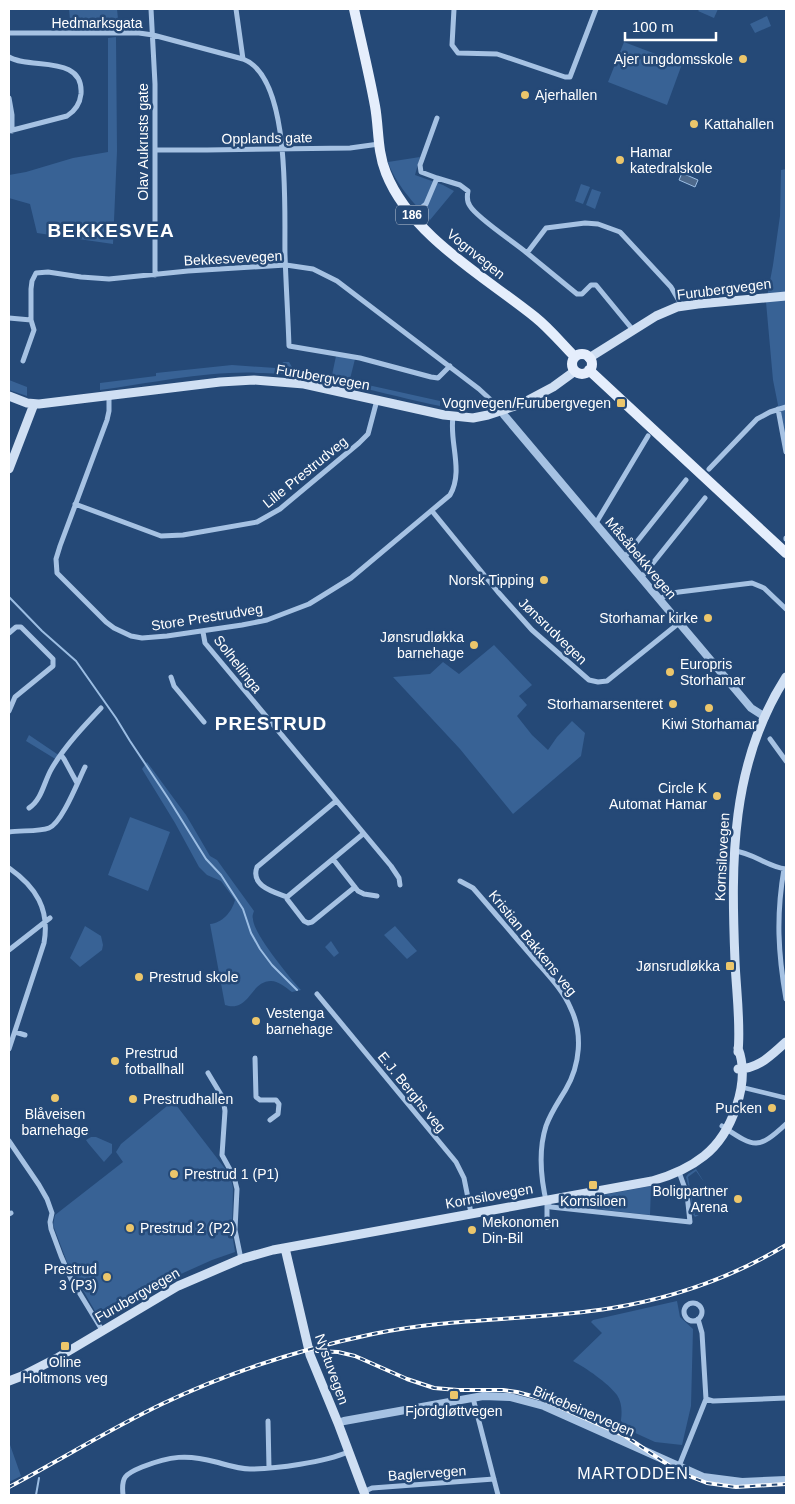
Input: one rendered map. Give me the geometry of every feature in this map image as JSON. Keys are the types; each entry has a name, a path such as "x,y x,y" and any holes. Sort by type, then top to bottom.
{"main road":[{"name":"Vognvegen","path":"354,9 375,107 380,155 389,181 397,194 413,215 455,256 536,318 575,357"},
{"name":"Furubergvegen","path":"589,358 663,313 682,306 786,296"},
{"path":"582,355 589,358 591,366 589,370 582,374 575,371 572,364 575,357 582,355"},
{"path":"589,370 786,553"},
{"name":"Furubergvegen","path":"34,404 220,382 254,380 304,384 453,417 473,418 500,412 520,404 553,387 575,371"},
{"path":"9,396 34,404 9,469"},
{"name":"Kornsilovegen","path":"285,1248 471,1213 546,1202 652,1181 678,1172 703,1157 710,1150 724,1127 742,1087 738,1048 732,873 738,811 750,757 765,717 786,677"},
{"path":"741,1069 751,1068 760,1064 786,1042"},
{"name":"Furubergvegen","path":"9,1381 57,1358 178,1286 241,1259 285,1248"},
{"name":"Nystuvegen","path":"285,1248 308,1350 364,1493"}],"street":[{"name":"Olav Aukrusts gate","path":"151,9 155,150 155,275"},
{"path":"236,9 243,59 260,72 278,116 283,149 289,346 346,356 438,378 450,366"},
{"path":"454,9 452,44 458,53 497,54 565,77 570,76 596,9"},
{"name":"Hedmarksgata","path":"9,33 139,33 243,59"},
{"path":"9,60 64,67 76,75 80,82 81,90 78,103 72,113 67,116 10,131 12,116 9,98"},
{"path":"437,118 420,165 421,172 460,185 468,191 469,206 477,214 577,294 582,294 591,285 596,285 634,330"},
{"name":"Opplands gate","path":"155,150 350,148 379,144"},
{"path":"413,215 426,204 437,178"},
{"path":"526,253 546,228 586,223 598,224 620,232 671,287 682,306"},
{"name":"Bekkesvevegen","path":"23,361 34,331 30,320 30,288 36,273 48,272 103,279 286,265 313,269 329,276 479,389 492,401 500,412"},
{"path":"9,318 30,320"},
{"name":"Store Prestrudveg","path":"109,396 107,420 56,559 57,573 114,628 131,636 154,638 203,632 267,620 309,604 351,578 450,495 456,480 451,432 453,417"},
{"name":"Lille Prestrudveg","path":"76,504 151,533 168,536 257,522 280,509 368,434 377,400"},
{"path":"709,469 757,419 786,407"},
{"path":"778,409 786,452"},
{"name":"Måsåbekkvegen","path":"500,412 751,708 765,717"},
{"path":"596,524 648,436"},
{"path":"624,558 686,480"},
{"path":"642,578 705,498"},
{"name":"Jønsrudvegen","path":"432,511 498,592 532,630 589,680 607,681 680,623"},
{"path":"660,599 668,594 752,583 764,588 786,609"},
{"path":"9,633 16,627 21,627 54,662 53,666 15,697 9,711"},
{"name":"Solhellinga","path":"203,632 204,643 395,872 399,878 400,885"},
{"path":"171,677 174,686 204,722"},
{"path":"29,808 36,803 51,769 80,730 101,708"},
{"path":"770,739 786,761"},
{"path":"61,756 77,783"},
{"path":"9,832 53,826 61,816 85,767"},
{"path":"287,896 270,890 261,884 256,876 257,867 336,801"},
{"path":"287,896 363,834"},
{"path":"734,851 785,869 780,894 779,923 780,965 786,999"},
{"path":"333,859 355,887 364,894 377,896"},
{"path":"9,868 32,888 48,919 44,943 9,1049"},
{"name":"Kristian Bakkens veg","path":"460,881 473,888 559,989 572,1009 577,1026 579,1050 575,1070 571,1081 552,1112 544,1137 541,1170 546,1202"},
{"path":"287,896 288,901 304,921 308,923 312,922 355,887"},
{"path":"9,950 48,919"},
{"name":"E.J. Berghs veg","path":"317,994 456,1162 464,1178 471,1213"},
{"path":"15,1032 25,1035"},
{"path":"254,1058 256,1097 260,1100 276,1100 279,1104 278,1114 270,1120"},
{"path":"208,1073 223,1098 225,1111 222,1155 234,1177 237,1189 235,1230 241,1259"},
{"path":"745,1088 786,1098"},
{"path":"724,1127 751,1143 762,1143 786,1124"},
{"path":"9,1141 47,1199 52,1212 50,1229 61,1256 71,1279 102,1330"},
{"path":"546,1202 551,1207 690,1222 687,1194 678,1172"},
{"name":"Kornsilovegen","path":"546,1202 547,1228"},
{"path":"679,1466 706,1399 702,1333 698,1319"},
{"name":"Birkebeinervegen","path":"338,1423 473,1398 501,1396 530,1401 703,1476 742,1482 786,1480"},
{"path":"473,1398 498,1495"},
{"path":"706,1399 713,1401 786,1398"},
{"path":"268,1420 269,1468"},
{"path":"124,1495 123,1483 125,1476 134,1470 177,1456 193,1457 247,1469 269,1468 336,1458 348,1452"},
{"name":"Baglervegen","path":"364,1493 372,1488 494,1480"}],"shaded area":[{"path":"69,9 117,9 119,29 71,30"},
{"path":"700,9 718,9 714,18 698,11"},
{"path":"767,16 771,26 755,33 750,24"},
{"path":"116,37 117,151 113,244 37,233 30,204 9,198 9,175 73,158 108,152 108,38"},
{"path":"624,42 682,64 667,105 608,82"},
{"path":"420,157 415,175 454,191 430,220 400,185 388,162"},
{"path":"786,169 786,445 773,380 766,302 780,216 781,170"},
{"path":"682,173 698,180 695,187 679,180"},
{"path":"581,184 590,187 583,204 575,201"},
{"path":"592,189 601,192 595,209 586,205"},
{"path":"336,356 355,359 350,379 332,375"},
{"path":"283,362 289,362 296,369 440,401 440,406 330,381 285,374 223,373 100,390 100,383 156,376 156,373 232,365 276,368 280,367"},
{"path":"9,380 27,387 27,396 9,390"},
{"path":"494,645 532,685 519,696 527,705 517,716 532,735 548,750 572,721 585,733 581,756 513,814 460,749 393,677 430,674 443,662 459,674"},
{"path":"29,735 60,756 57,760 26,741"},
{"path":"147,762 186,815 210,856 217,860 254,911 253,918 259,934 301,990 292,992 277,982 264,982 240,1005 225,1005 210,924 219,922 226,916 232,909 235,900 221,881 207,875 199,867 142,769"},
{"path":"130,817 170,832 148,891 108,875"},
{"path":"85,926 101,936 103,945 102,950 80,967 70,958"},
{"path":"395,926 417,951 407,959 384,935"},
{"path":"331,941 339,953 334,957 325,947"},
{"path":"173,1101 230,1175 233,1188 232,1233 235,1252 172,1278 100,1320 67,1262 53,1225 55,1215 123,1162 116,1152 121,1144"},
{"path":"96,1137 112,1144 112,1153 104,1162 86,1140"},
{"path":"696,1169 704,1182 696,1171 688,1177 695,1215 699,1215 695,1217 692,1213 691,1196 686,1177"},
{"path":"651,1186 650,1215 560,1205 559,1203"},
{"path":"677,1301 680,1317 693,1329 691,1406 682,1445 655,1442 620,1426 622,1414 617,1395 596,1376 573,1361 602,1333 591,1322 593,1320"},
{"path":"9,1442 21,1476 9,1482"}],"waterway":[{"path":"9,597 42,631 76,661 116,718 206,859 221,875 243,909 251,933 260,949 272,965 297,990"},
{"path":"36,1495 39,1478"}],"railway":[{"path":"9,1487 123,1424 187,1392 292,1354 346,1340 403,1329 582,1312 635,1304 702,1285 745,1267 786,1245"},
{"path":"317,1351 338,1352 355,1356 407,1379 434,1388 503,1390 539,1398 625,1436 679,1472 707,1483 736,1487 786,1484"}],"place":[{"name":"Ajer ungdomsskole","path":"743,59"},
{"name":"Ajerhallen","path":"525,95"},
{"name":"Kattahallen","path":"694,124"},
{"name":"Hamar katedralskole","path":"620,160"},
{"name":"Vognvegen/Furubergvegen","path":"621,403"},
{"name":"Norsk Tipping","path":"544,580"},
{"name":"Storhamar kirke","path":"708,618"},
{"name":"Jønsrudløkka barnehage","path":"474,645"},
{"name":"Europris Storhamar","path":"670,672"},
{"name":"Storhamarsenteret","path":"673,704"},
{"name":"Kiwi Storhamar","path":"709,708"},
{"name":"Circle K Automat Hamar","path":"717,796"},
{"name":"Jønsrudløkka","path":"730,966"},
{"name":"Prestrud skole","path":"139,977"},
{"name":"Vestenga barnehage","path":"256,1021"},
{"name":"Prestrud fotballhall","path":"115,1061"},
{"name":"Blåveisen barnehage","path":"55,1098"},
{"name":"Prestrudhallen","path":"133,1099"},
{"name":"Pucken","path":"772,1108"},
{"name":"Prestrud 1 (P1)","path":"174,1174"},
{"name":"Kornsiloen","path":"593,1185"},
{"name":"Boligpartner Arena","path":"738,1199"},
{"name":"Prestrud 2 (P2)","path":"130,1228"},
{"name":"Mekonomen Din-Bil","path":"472,1230"},
{"name":"Prestrud 3 (P3)","path":"107,1277"},
{"name":"Oline Holtmons veg","path":"65,1346"},
{"name":"Fjordgløttvegen","path":"454,1395"}],"district":[{"name":"BEKKESVEA","path":"111,230"},
{"name":"PRESTRUD","path":"271,723"},
{"name":"MARTODDEN","path":"633,1473"}]}
